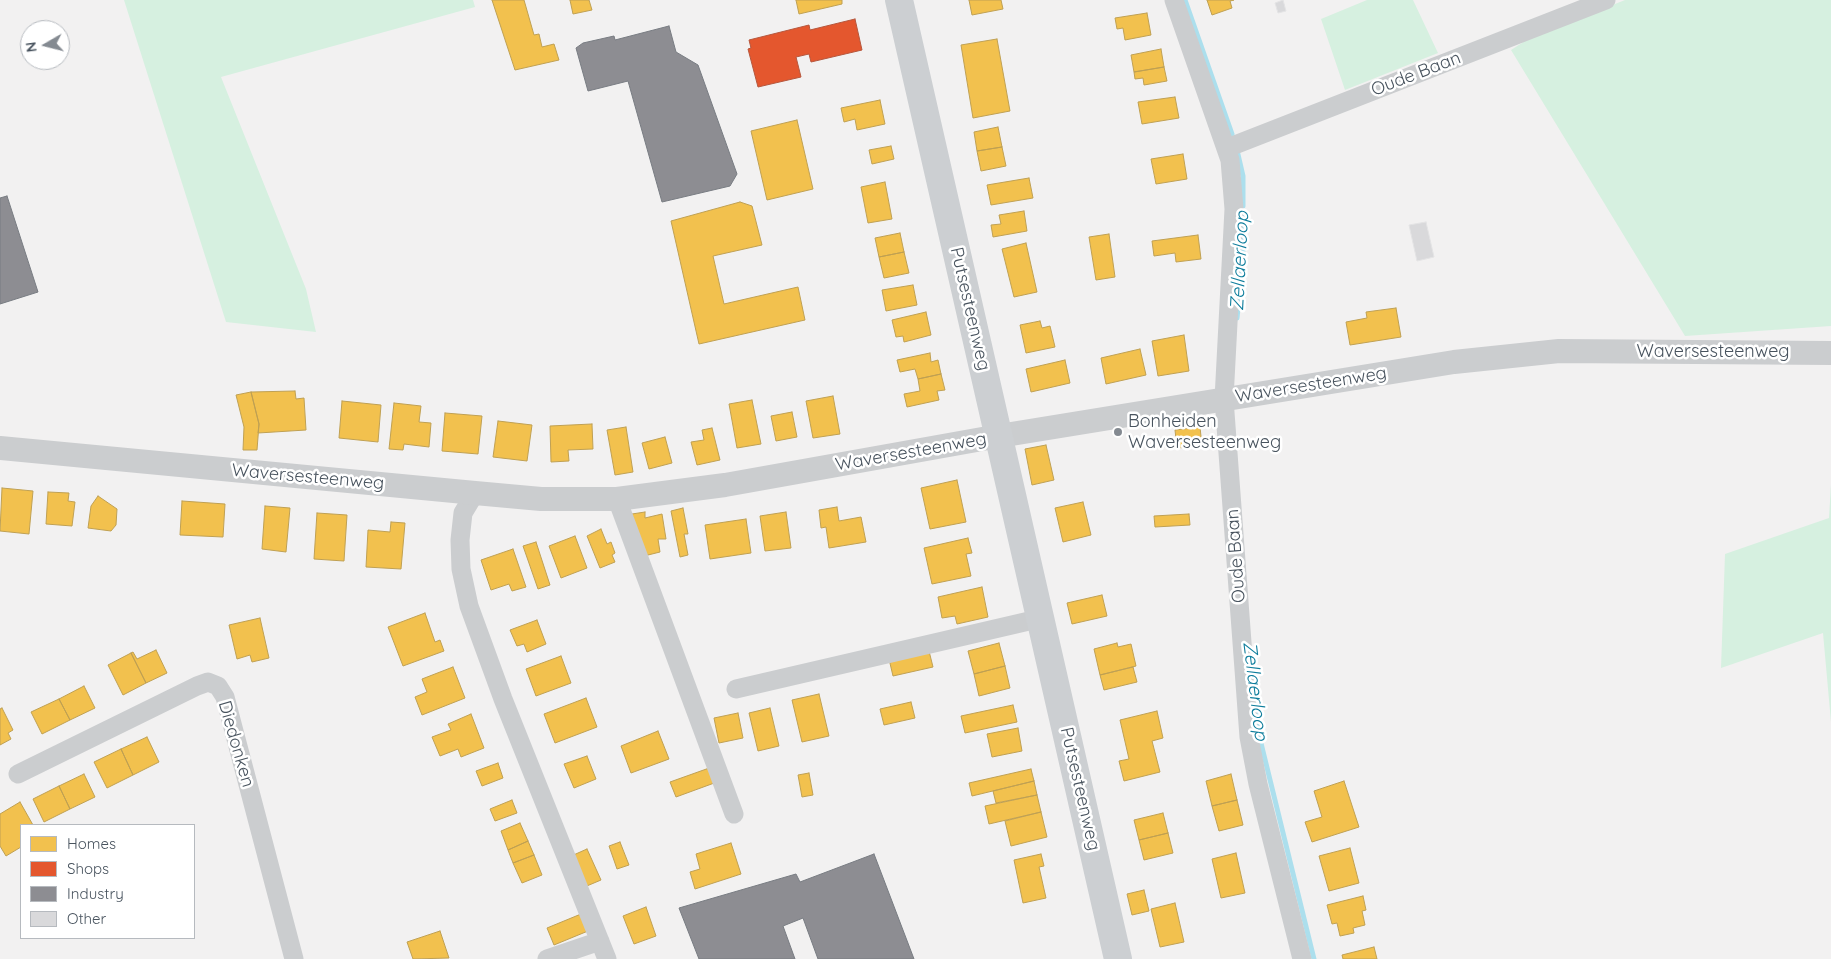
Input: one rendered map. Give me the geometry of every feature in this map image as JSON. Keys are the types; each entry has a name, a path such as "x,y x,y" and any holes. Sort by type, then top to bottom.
{"main road":[{"name":"Putsesteenweg","path":"899,0 1042,618 1118,959"}],"street":[{"name":"Oude Baan","path":"1174,0 1230,160 1234,209 1224,399 1249,737 1258,784 1302,959"},
{"name":"Oude Baan","path":"1226,148 1606,0"},
{"name":"Waversesteenweg","path":"0,448 475,494 541,499 617,500 725,485 999,436 1454,362 1559,351 1831,353"},
{"path":"475,494 463,513 460,540 461,569 469,606 503,699 607,959"},
{"path":"617,500 734,814"},
{"path":"736,689 1042,618"},
{"name":"Diedonken","path":"18,774 197,686 208,682 218,686 225,697 294,959"},
{"path":"547,959 600,941"}],"green space":[{"path":"124,0 473,0 475,7 221,77 306,289 316,332 226,322"},
{"path":"1367,0 1413,0 1438,53 1345,90 1321,19"},
{"path":"1625,0 1831,0 1831,326 1685,336 1511,50 1528,39"},
{"path":"1831,484 1831,722 1823,633 1721,668 1725,554 1829,518"}],"building: Homes":[{"path":"492,0 524,0 534,35 539,34 542,47 554,44 559,60 515,70"},
{"path":"570,0 589,0 592,10 573,14"},
{"path":"796,0 842,0 842,4 799,14"},
{"path":"969,0 1001,0 1003,9 972,15"},
{"path":"1207,0 1234,0 1230,1 1232,8 1212,15"},
{"path":"1147,13 1151,35 1125,40 1123,28 1117,29 1115,18"},
{"path":"997,39 1010,111 973,118 961,45"},
{"path":"1161,49 1164,67 1134,72 1131,55"},
{"path":"1164,67 1167,81 1144,85 1143,78 1135,79 1134,72"},
{"path":"1175,97 1179,118 1142,124 1138,102"},
{"path":"880,100 885,124 857,130 855,119 844,122 841,108"},
{"path":"797,120 813,189 767,200 751,131"},
{"path":"998,127 1002,147 977,151 974,132"},
{"path":"891,146 894,159 872,164 869,150"},
{"path":"1002,147 1006,166 981,171 977,151"},
{"path":"1183,154 1187,179 1156,184 1151,159"},
{"path":"1029,178 1033,198 991,205 987,185"},
{"path":"885,182 892,219 868,223 861,187"},
{"path":"740,202 752,206 762,245 713,256 724,304 798,287 805,320 699,344 671,221"},
{"path":"1024,211 1027,231 993,237 991,225 1001,224 999,215"},
{"path":"900,233 904,252 879,257 875,238"},
{"path":"1109,234 1115,277 1096,280 1089,237"},
{"path":"1198,235 1201,259 1176,262 1175,253 1154,256 1152,241"},
{"path":"1026,243 1037,292 1014,297 1002,249"},
{"path":"904,252 909,273 884,278 879,257"},
{"path":"913,285 917,305 886,311 882,290"},
{"path":"1396,308 1401,337 1350,345 1346,322 1367,318 1366,312"},
{"path":"926,312 931,335 904,342 903,336 896,337 892,320"},
{"path":"1040,321 1042,328 1050,326 1055,347 1026,353 1020,325"},
{"path":"1184,335 1189,371 1158,376 1152,341"},
{"path":"1140,349 1146,375 1106,384 1101,358"},
{"path":"930,353 931,362 938,360 941,374 918,379 915,369 900,372 897,360"},
{"path":"1065,360 1070,383 1031,392 1026,369"},
{"path":"941,374 945,390 937,391 939,400 907,407 904,394 920,391 918,379"},
{"path":"295,391 296,399 304,398 306,430 258,433 259,424 251,392"},
{"path":"251,392 259,424 257,450 243,450 244,427 236,395"},
{"path":"833,396 840,434 813,438 806,401"},
{"path":"752,400 761,444 737,448 729,404"},
{"path":"342,401 381,405 378,442 339,438"},
{"path":"394,403 421,406 419,422 431,423 429,447 404,444 403,450 389,449"},
{"path":"792,412 797,437 776,441 771,416"},
{"path":"445,413 482,416 478,454 442,451"},
{"path":"498,421 532,425 527,461 493,457"},
{"path":"592,424 593,449 568,450 569,461 551,462 550,426"},
{"path":"626,427 633,472 615,475 607,430"},
{"path":"1200,427 1202,446 1177,448 1175,430"},
{"path":"712,428 720,460 697,465 691,442 704,440 702,430"},
{"path":"665,437 672,463 649,469 642,443"},
{"path":"1046,445 1054,480 1032,485 1025,449"},
{"path":"957,480 966,522 930,529 921,488"},
{"path":"2,488 33,491 29,534 0,531"},
{"path":"48,492 69,493 68,501 75,502 72,526 46,524"},
{"path":"98,496 117,509 116,525 111,531 88,528 91,506"},
{"path":"182,501 225,504 223,537 180,535"},
{"path":"1083,502 1091,535 1063,542 1055,508"},
{"path":"265,506 290,508 286,552 262,549"},
{"path":"837,507 839,521 861,517 866,542 829,548 826,527 821,528 819,510"},
{"path":"683,508 688,534 684,534 688,555 680,557 671,511"},
{"path":"645,512 645,518 662,514 666,539 658,539 660,552 644,556 632,514"},
{"path":"786,512 791,548 765,551 760,516"},
{"path":"317,513 347,515 344,561 314,559"},
{"path":"1189,514 1190,525 1155,527 1154,516"},
{"path":"746,519 751,553 710,559 705,525"},
{"path":"391,522 405,523 401,569 366,567 368,530 390,532"},
{"path":"601,529 607,544 611,542 615,553 612,555 615,562 600,568 587,536"},
{"path":"575,536 587,568 561,578 549,546"},
{"path":"968,538 972,553 966,554 971,576 932,584 924,548"},
{"path":"536,542 550,585 538,589 523,546"},
{"path":"513,549 526,587 512,591 509,584 491,590 481,560"},
{"path":"982,587 988,617 957,624 955,616 942,618 938,597"},
{"path":"1102,595 1107,616 1072,624 1067,603"},
{"path":"425,613 435,642 440,640 444,651 403,666 388,627"},
{"path":"260,618 269,658 252,662 250,655 237,659 229,625"},
{"path":"537,620 546,644 527,652 524,644 517,646 510,630"},
{"path":"999,643 1005,666 974,674 968,651"},
{"path":"1117,643 1118,647 1131,644 1136,666 1100,675 1094,649"},
{"path":"156,650 167,673 146,683 131,653 133,652 137,659"},
{"path":"929,651 933,667 893,676 889,659"},
{"path":"131,653 146,683 123,695 108,665"},
{"path":"561,656 571,683 536,696 526,669"},
{"path":"1005,666 1010,688 979,696 974,674"},
{"path":"453,667 465,698 422,715 415,697 427,692 422,679"},
{"path":"1133,667 1137,682 1104,690 1100,675"},
{"path":"84,686 95,708 70,720 59,699"},
{"path":"819,694 829,736 802,742 792,700"},
{"path":"586,698 597,727 555,743 544,714"},
{"path":"59,699 70,720 42,734 31,712"},
{"path":"911,702 915,718 884,725 880,709"},
{"path":"1013,705 1017,722 965,733 961,716"},
{"path":"2,708 13,730 8,733 11,739 0,745 0,709"},
{"path":"770,708 779,746 758,751 749,713"},
{"path":"1157,711 1163,738 1152,741 1160,772 1124,781 1119,761 1129,759 1120,720"},
{"path":"738,713 743,738 719,743 714,718"},
{"path":"471,714 484,748 461,757 458,749 440,756 432,737 451,730 448,724"},
{"path":"1018,728 1022,751 992,757 987,734"},
{"path":"658,731 669,759 631,773 621,746"},
{"path":"147,737 159,762 133,775 121,749"},
{"path":"121,749 133,775 107,788 94,762"},
{"path":"587,756 596,779 574,788 564,764"},
{"path":"498,763 503,778 482,786 476,771"},
{"path":"712,767 717,782 676,797 670,782"},
{"path":"1031,769 1034,781 972,796 969,783"},
{"path":"809,773 813,795 802,797 798,775"},
{"path":"84,774 95,797 70,809 59,786"},
{"path":"1231,774 1237,800 1212,806 1206,781"},
{"path":"1034,781 1037,795 996,803 993,791"},
{"path":"1344,781 1359,827 1312,842 1305,822 1322,817 1314,791"},
{"path":"59,786 70,809 44,822 33,799"},
{"path":"1037,795 1041,812 989,824 985,806"},
{"path":"512,800 517,813 495,821 490,809"},
{"path":"1237,800 1243,825 1219,831 1212,806"},
{"path":"20,802 32,824 20,824 20,848 6,856 0,846 0,814"},
{"path":"1041,812 1047,837 1011,846 1005,821"},
{"path":"1163,813 1168,833 1139,840 1134,820"},
{"path":"520,823 528,841 508,850 501,831"},
{"path":"1168,833 1173,853 1144,860 1139,840"},
{"path":"528,841 534,855 513,863 508,850"},
{"path":"620,842 629,865 617,869 609,846"},
{"path":"731,843 741,874 695,889 690,872 700,869 696,854"},
{"path":"1350,848 1359,883 1329,891 1319,856"},
{"path":"587,849 601,880 582,888 569,857"},
{"path":"1236,853 1245,893 1221,898 1212,859"},
{"path":"1041,854 1044,866 1039,867 1046,898 1023,903 1014,860"},
{"path":"534,855 542,875 522,883 513,863"},
{"path":"1144,890 1149,911 1132,915 1127,894"},
{"path":"1363,896 1366,910 1362,911 1365,925 1353,928 1354,933 1340,936 1337,923 1332,924 1327,905"},
{"path":"1175,903 1184,942 1160,947 1151,909"},
{"path":"646,907 656,936 634,944 623,916"},
{"path":"581,914 588,931 554,945 547,928"},
{"path":"440,931 449,958 413,959 407,942"},
{"path":"1374,947 1377,959 1343,959 1342,955"}],"building: Shops":[{"path":"855,19 862,50 811,62 809,54 796,57 801,77 758,87 748,49 751,48 749,40 809,25 810,30"}],"building: Industry":[{"path":"669,26 676,52 698,65 737,174 730,186 662,202 628,81 588,91 576,48 583,43 614,36 615,40"},
{"path":"7,196 38,292 0,304 0,198"},
{"path":"874,854 914,959 818,959 803,918 783,926 795,959 699,959 679,908 796,874 800,882"}],"building: Other":[{"path":"1283,0 1286,11 1278,13 1275,3"},
{"path":"1426,222 1434,257 1417,261 1409,225"}],"waterway":[{"path":"1185,0 1232,134"},
{"name":"Zellaerloop","path":"1237,150 1243,176 1243,206"},
{"name":"Zellaerloop","path":"1237,318 1243,260 1243,217"},
{"name":"Zellaerloop","path":"1256,709 1259,735 1314,959"}],"place":[{"name":"Bonheiden Waversesteenweg","path":"1118,432"}]}
